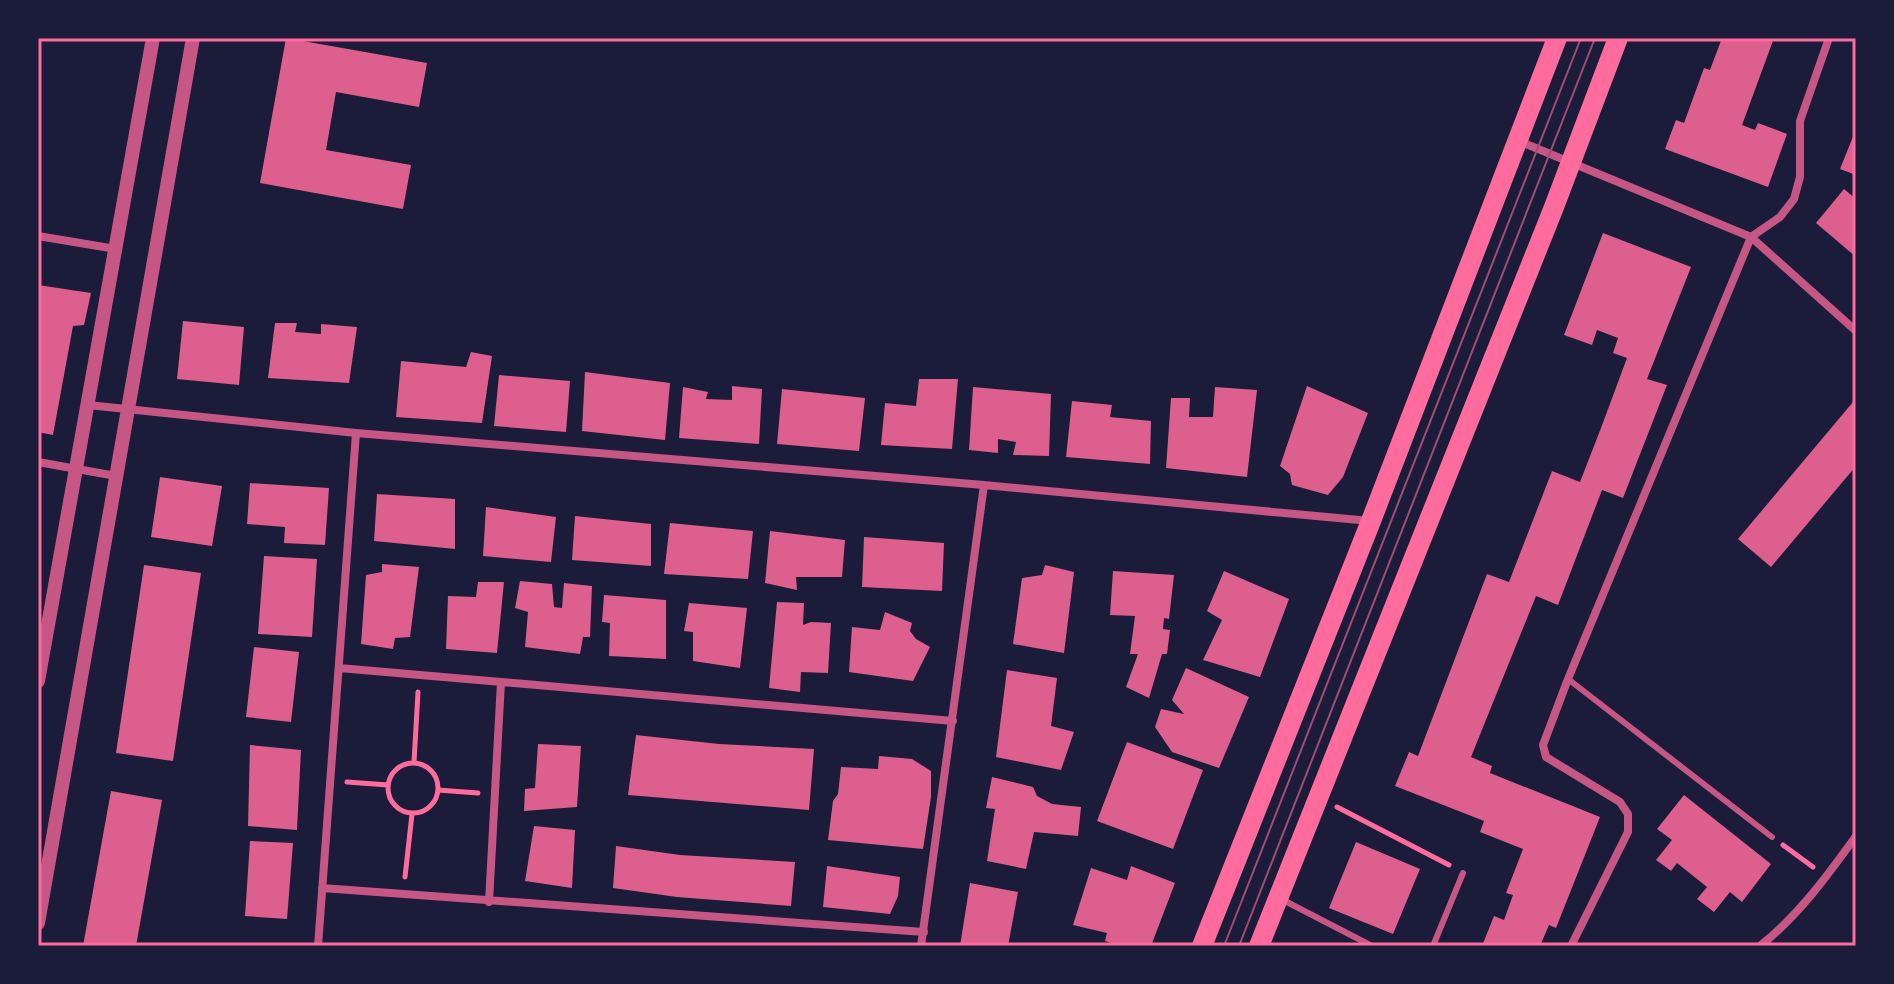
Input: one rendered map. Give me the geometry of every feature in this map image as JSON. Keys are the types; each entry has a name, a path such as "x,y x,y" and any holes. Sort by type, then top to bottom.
{"main road":[{"path":"1202,946 1371,521 1557,38"},
{"path":"1259,946 1571,164 1618,38"}],"street":[{"path":"38,681 153,38"},
{"path":"38,923 193,38"},
{"path":"1571,946 1628,832 1628,814 1620,802 1546,757 1543,745 1751,237 1780,217 1794,199 1800,177 1800,121 1829,38"},
{"path":"1518,141 1751,237 1856,331"},
{"path":"38,236 116,249"},
{"path":"88,405 356,433 984,485 1371,521"},
{"path":"318,946 356,433"},
{"path":"38,462 116,476"},
{"path":"921,946 984,485"},
{"path":"339,668 953,721"},
{"path":"489,902 501,682"},
{"path":"1760,946 1777,933 1856,836"},
{"path":"322,888 924,932"}],"lane":[{"path":"1568,679 1772,837"},
{"path":"1433,946 1463,873"},
{"path":"1278,898 1372,946"}],"path":[{"path":"414,763 419,675"},
{"path":"414,763 431,771 438,790 432,805 419,814 395,806 390,799 388,785 396,770 414,763"},
{"path":"331,780 388,785"},
{"path":"438,790 495,794"},
{"path":"1318,797 1463,873"},
{"path":"403,894 412,814"},
{"path":"1772,837 1826,876"}],"building":[{"path":"286,38 427,63 419,107 336,92 326,150 411,165 403,209 260,183"},
{"path":"1722,38 1774,38 1742,125 1755,130 1758,123 1787,134 1768,187 1665,149 1676,120 1684,123 1704,68 1710,70"},
{"path":"1856,129 1856,175 1840,169"},
{"path":"1844,189 1856,199 1856,257 1816,223"},
{"path":"1603,233 1691,267 1647,379 1667,385 1623,498 1602,490 1558,605 1536,596 1471,757 1492,766 1490,773 1600,817 1556,928 1549,925 1540,946 1482,946 1494,916 1504,920 1513,895 1506,893 1523,849 1480,832 1484,821 1395,786 1409,752 1418,756 1487,574 1509,582 1552,471 1580,482 1601,428 1627,358 1613,353 1618,338 1597,330 1592,345 1564,335"},
{"path":"38,285 91,293 84,325 73,326 53,435 38,432"},
{"path":"183,321 244,327 239,385 177,379"},
{"path":"275,323 297,323 295,332 321,334 321,324 357,327 349,383 268,378"},
{"path":"471,352 492,356 482,423 396,417 401,361 466,367"},
{"path":"585,372 670,383 665,440 582,431"},
{"path":"499,375 570,381 566,432 494,426"},
{"path":"919,379 958,379 952,449 881,445 885,403 916,406"},
{"path":"732,386 762,389 759,444 679,438 683,387 708,392 706,399 732,400"},
{"path":"1307,386 1368,413 1343,477 1328,495 1292,485 1290,474 1280,466"},
{"path":"973,387 1051,394 1049,456 1013,455 1016,442 998,439 998,453 969,450"},
{"path":"1215,387 1257,390 1247,477 1166,468 1171,398 1190,398 1189,417 1213,417"},
{"path":"782,389 865,398 859,451 777,444"},
{"path":"1072,401 1112,405 1110,417 1151,421 1150,464 1066,457"},
{"path":"1853,402 1856,405 1856,466 1771,567 1738,539"},
{"path":"160,477 222,486 212,546 151,537"},
{"path":"250,483 329,488 325,545 284,543 285,527 247,524"},
{"path":"377,494 455,499 455,549 374,541"},
{"path":"486,507 556,517 551,562 483,556"},
{"path":"575,516 651,524 651,566 572,560"},
{"path":"670,523 753,531 748,579 664,574"},
{"path":"770,531 845,540 842,577 796,577 797,590 765,583"},
{"path":"864,537 944,543 942,591 862,587"},
{"path":"264,556 317,559 312,637 258,634"},
{"path":"382,564 419,567 410,637 395,638 393,649 361,644 366,575 382,572"},
{"path":"144,565 201,573 173,761 116,753"},
{"path":"1045,565 1074,572 1064,653 1013,644 1022,578 1042,575"},
{"path":"1113,571 1174,575 1169,619 1164,618 1163,629 1170,630 1167,654 1162,654 1149,698 1126,687 1138,654 1130,654 1135,616 1110,615"},
{"path":"1224,571 1289,599 1260,677 1203,660 1222,620 1207,611"},
{"path":"520,581 552,584 554,607 562,608 564,583 592,586 590,637 583,637 580,654 525,647 528,612 515,608"},
{"path":"478,582 504,582 497,653 446,649 448,596 476,597"},
{"path":"604,595 666,600 666,659 609,656 610,623 602,622"},
{"path":"777,602 804,603 803,625 811,622 831,623 828,673 801,672 800,692 769,688"},
{"path":"689,603 747,608 740,668 693,661 693,632 684,631"},
{"path":"885,612 912,623 910,631 916,639 930,647 913,681 849,672 852,627 880,630"},
{"path":"254,647 299,652 291,722 246,717"},
{"path":"1186,668 1249,697 1219,768 1172,752 1155,727 1161,709 1184,714 1172,700"},
{"path":"1007,670 1057,678 1051,726 1074,732 1061,770 996,757"},
{"path":"636,735 719,744 814,749 809,810 628,795"},
{"path":"1127,742 1203,770 1173,849 1097,821"},
{"path":"538,744 581,746 577,807 524,811 525,789 535,788"},
{"path":"250,745 301,750 297,830 248,826"},
{"path":"879,756 912,759 931,771 931,797 923,849 828,840 841,767 878,769"},
{"path":"992,777 1033,787 1037,796 1052,804 1081,807 1078,836 1034,832 1026,869 987,861 995,809 986,808"},
{"path":"111,791 162,800 136,946 83,946"},
{"path":"1684,795 1771,864 1742,902 1730,892 1714,912 1697,899 1707,887 1677,863 1671,871 1656,860 1672,840 1657,829"},
{"path":"534,826 575,830 572,888 525,881"},
{"path":"250,841 293,843 287,919 245,916"},
{"path":"1356,842 1420,869 1393,934 1329,908"},
{"path":"616,846 680,855 795,862 791,906 677,897 613,888"},
{"path":"827,866 900,877 898,896 890,914 823,907"},
{"path":"1131,866 1175,883 1151,946 1120,946 1105,941 1107,933 1073,925 1091,868 1127,880"},
{"path":"970,883 1018,892 1008,946 960,946"}],"tram line":[{"path":"1224,946 1581,38"},
{"path":"1239,946 1595,38"}]}
